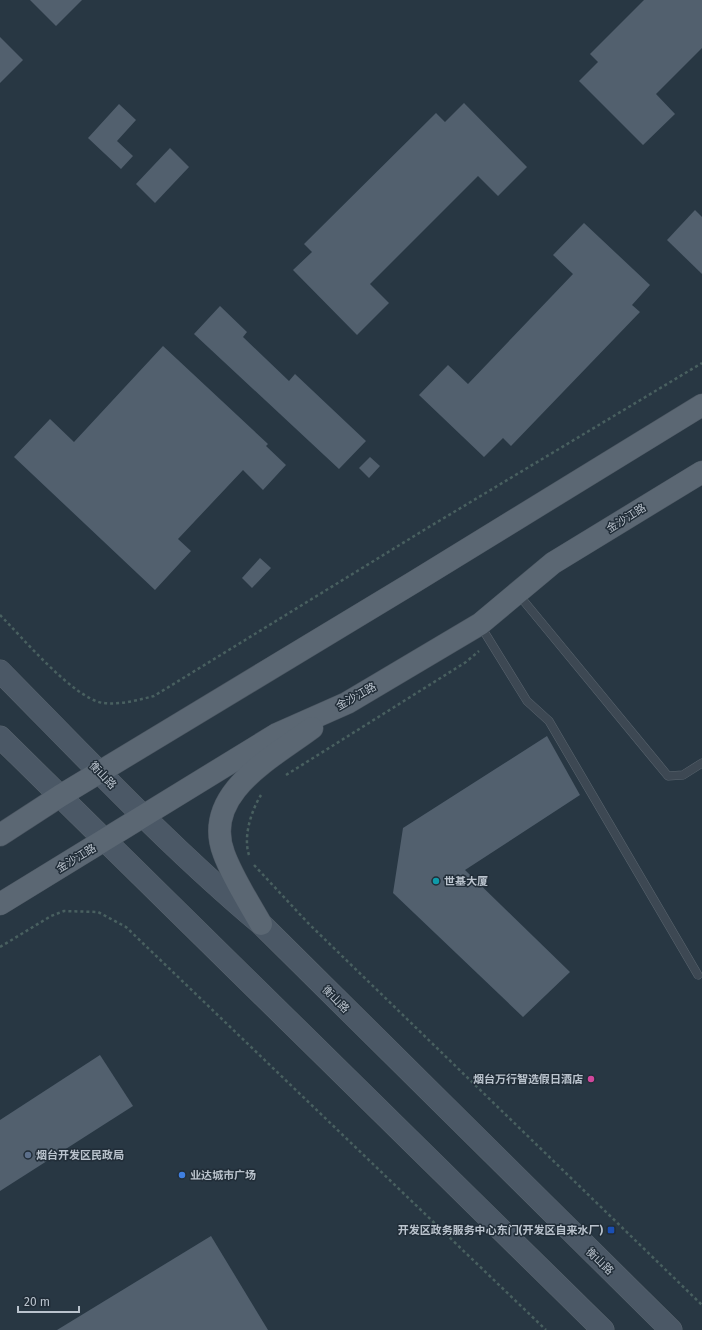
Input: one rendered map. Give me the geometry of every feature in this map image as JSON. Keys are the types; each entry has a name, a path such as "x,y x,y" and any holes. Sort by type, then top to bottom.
{"main road":[{"path":"0,835 99,772 702,405"},
{"name":"金沙江路","path":"0,904 277,734 347,702 485,633 517,594 553,563 702,472"},
{"name":"衡山路","path":"0,671 143,817 221,890 261,924 670,1330"},
{"path":"261,924 223,853 218,828 220,816 227,801 239,786 255,771 347,702"},
{"path":"0,737 104,841 603,1330"}],"lane":[{"path":"517,594 668,776 683,775 702,763"},
{"path":"485,633 527,702 549,721 698,975"}],"path":[{"path":"0,615 65,680 86,696 103,702 132,702 154,696 424,530 702,363"},
{"path":"280,779 466,662 485,633"},
{"path":"250,858 247,840 252,812 263,793"},
{"path":"252,861 261,874 308,923 702,1304"},
{"path":"0,947 51,916 64,911 98,912 126,927 546,1330"}],"building":[{"path":"30,0 82,0 56,26"},
{"path":"644,0 702,0 702,48 656,94 675,114 643,145 579,81 598,62 590,54"},
{"path":"0,37 23,60 0,83"},
{"path":"464,103 527,167 498,196 478,176 370,284 389,303 357,335 293,270 312,252 304,244 436,113 445,122"},
{"path":"119,104 136,120 117,141 133,156 121,169 88,138"},
{"path":"170,148 189,167 155,203 136,184"},
{"path":"695,210 702,217 702,274 667,240"},
{"path":"584,223 650,285 632,305 640,312 511,446 503,438 484,457 419,395 448,365 468,384 573,274 553,255"},
{"path":"220,306 247,332 243,337 289,381 295,374 366,441 339,469 194,334"},
{"path":"163,346 268,444 266,446 286,465 263,490 243,470 178,539 191,551 155,590 14,457 50,419 74,442"},
{"path":"370,457 380,466 369,478 359,468"},
{"path":"260,558 271,568 252,588 242,578"},
{"name":"世基大厦","path":"547,736 580,795 465,870 570,972 523,1017 393,893 403,828"},
{"name":"烟台开发区民政局","path":"100,1055 133,1106 0,1191 0,1120"},
{"path":"211,1236 268,1330 57,1330"}],"place":[{"name":"世基大厦","path":"436,881"},
{"name":"烟台万行智选假日酒店","path":"591,1079"},
{"name":"烟台开发区民政局","path":"28,1155"},
{"name":"业达城市广场","path":"182,1175"},
{"name":"开发区政务服务中心东门(开发区自来水厂)","path":"611,1230"}]}
